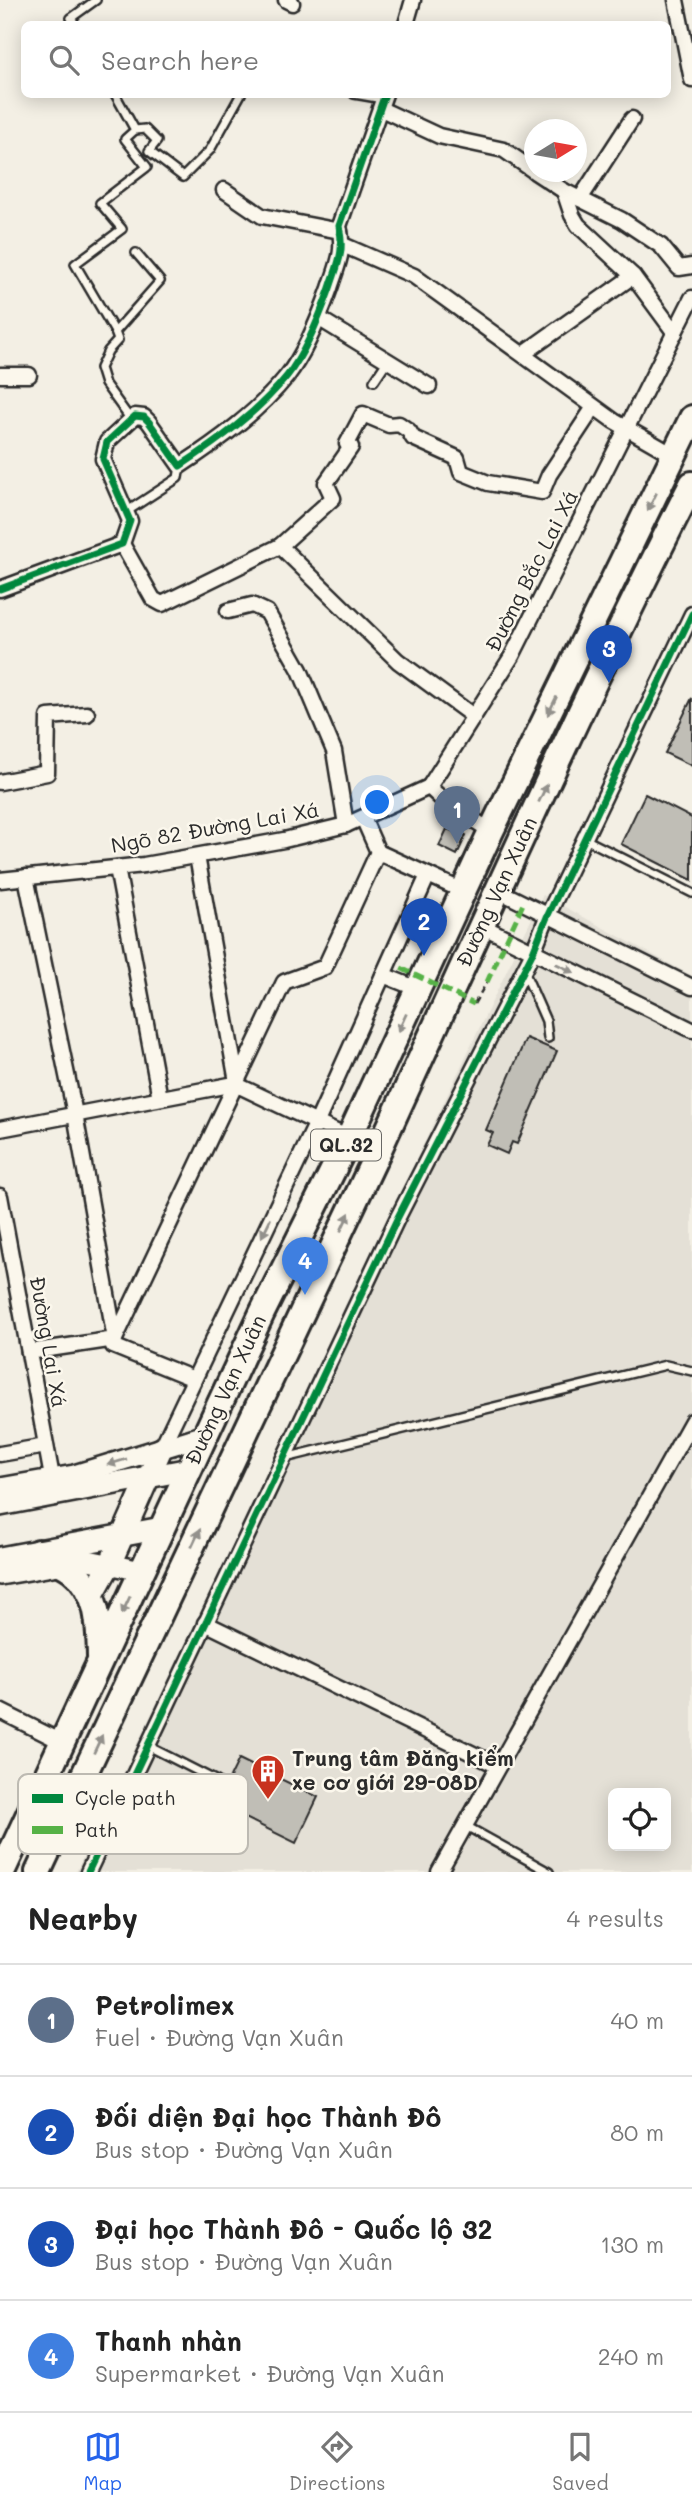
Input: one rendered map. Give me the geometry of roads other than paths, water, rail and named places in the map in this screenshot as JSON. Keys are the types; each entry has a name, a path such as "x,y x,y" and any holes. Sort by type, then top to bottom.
{"highway":[{"name":"Đường Vạn Xuân","path":"47,1774 262,1314 349,1138 491,831 692,418"},
{"name":"Đường Vạn Xuân","path":"83,1774 329,1256 497,890 692,484"},
{"path":"262,1314 293,1328"},
{"path":"38,1552 72,1570 92,1596 97,1610 100,1660"},
{"name":"Đường Vạn Xuân","path":"2,1872 18,1837"},
{"name":"Đường Vạn Xuân","path":"37,1872 45,1854"}],"main road":[{"path":"0,1505 54,1487 74,1475 205,1435"},
{"path":"92,1596 110,1564 161,1449"},
{"path":"0,1488 54,1487 148,1477 190,1469"},
{"path":"0,1558 162,1528"},
{"path":"0,1575 88,1560 142,1571"}],"street":[{"path":"407,21 413,0"},
{"path":"676,0 692,80"},
{"path":"524,163 504,150 439,136 383,101 339,226 342,238 320,319 288,374 250,414 180,466 144,417 135,416 107,442 103,459 130,521 122,544 153,598 162,604 280,546 333,498 326,482 349,446 363,414 389,425 399,424 409,431 413,438 457,458 461,472 488,483 542,492 549,475 594,407"},
{"path":"580,199 632,119"},
{"path":"551,182 622,220 660,246 679,268 692,266"},
{"path":"224,191 262,216 342,238 414,276 627,430 675,456"},
{"path":"564,191 578,225 633,276 675,333"},
{"path":"523,354 633,276"},
{"name":"Đường Bắc Lai Xá","path":"429,787 512,656 692,298"},
{"path":"320,319 429,386"},
{"path":"0,375 29,376"},
{"path":"0,589 122,544"},
{"path":"280,546 398,661 473,716"},
{"path":"228,611 252,605 267,612 300,670 334,751 346,825"},
{"path":"134,1774 397,1219 533,952 547,917 688,632 692,614"},
{"path":"0,782 47,773 48,717 87,714"},
{"path":"429,787 445,802 491,831"},
{"name":"Ngõ 82 Đường Lai Xá","path":"0,880 117,868 284,840 346,825 429,787"},
{"path":"363,818 378,852 463,891"},
{"path":"194,1379 113,1346 115,1339 284,982 325,967 378,852"},
{"path":"197,856 236,1083"},
{"path":"117,868 160,1098"},
{"path":"161,1449 317,1122 428,875"},
{"path":"26,877 75,1114 115,1339"},
{"path":"497,890 692,987"},
{"path":"482,926 692,1030"},
{"path":"383,975 418,989"},
{"path":"0,1129 236,1083 349,1138"},
{"name":"Đường Lai Xá","path":"0,1196 54,1487"},
{"path":"29,1352 115,1339"},
{"path":"439,1872 692,1421"},
{"path":"0,1454 46,1446"},
{"path":"205,1623 498,1766"},
{"path":"0,1711 62,1742"},
{"path":"88,1872 96,1854"}],"lane":[{"path":"73,21 71,18 96,0"},
{"path":"117,98 135,130"},
{"path":"131,419 105,384 100,368 118,340 75,264 121,229 100,204 147,167 125,139 135,130 145,129 157,141 149,151 183,177 210,150 239,98"},
{"path":"115,332 160,281 136,253"},
{"path":"374,382 388,359"},
{"path":"125,512 178,478 180,466"},
{"path":"585,839 692,893"},
{"path":"524,970 546,1021 548,1038"},
{"path":"282,1459 666,1365 692,1371"},
{"path":"147,1746 204,1774"},
{"path":"465,1825 549,1872"}],"place":[{"name":"Đại học Thành Đô - Quốc lộ 32","path":"609,683"},
{"name":"Petrolimex","path":"457,844"},
{"name":"Đối diện Đại học Thành Đô","path":"424,956"},
{"name":"Thanh nhàn","path":"305,1295"},
{"name":"Trung tâm Đăng kiểm xe cơ giới 29-08D","path":"268,1801"}]}
